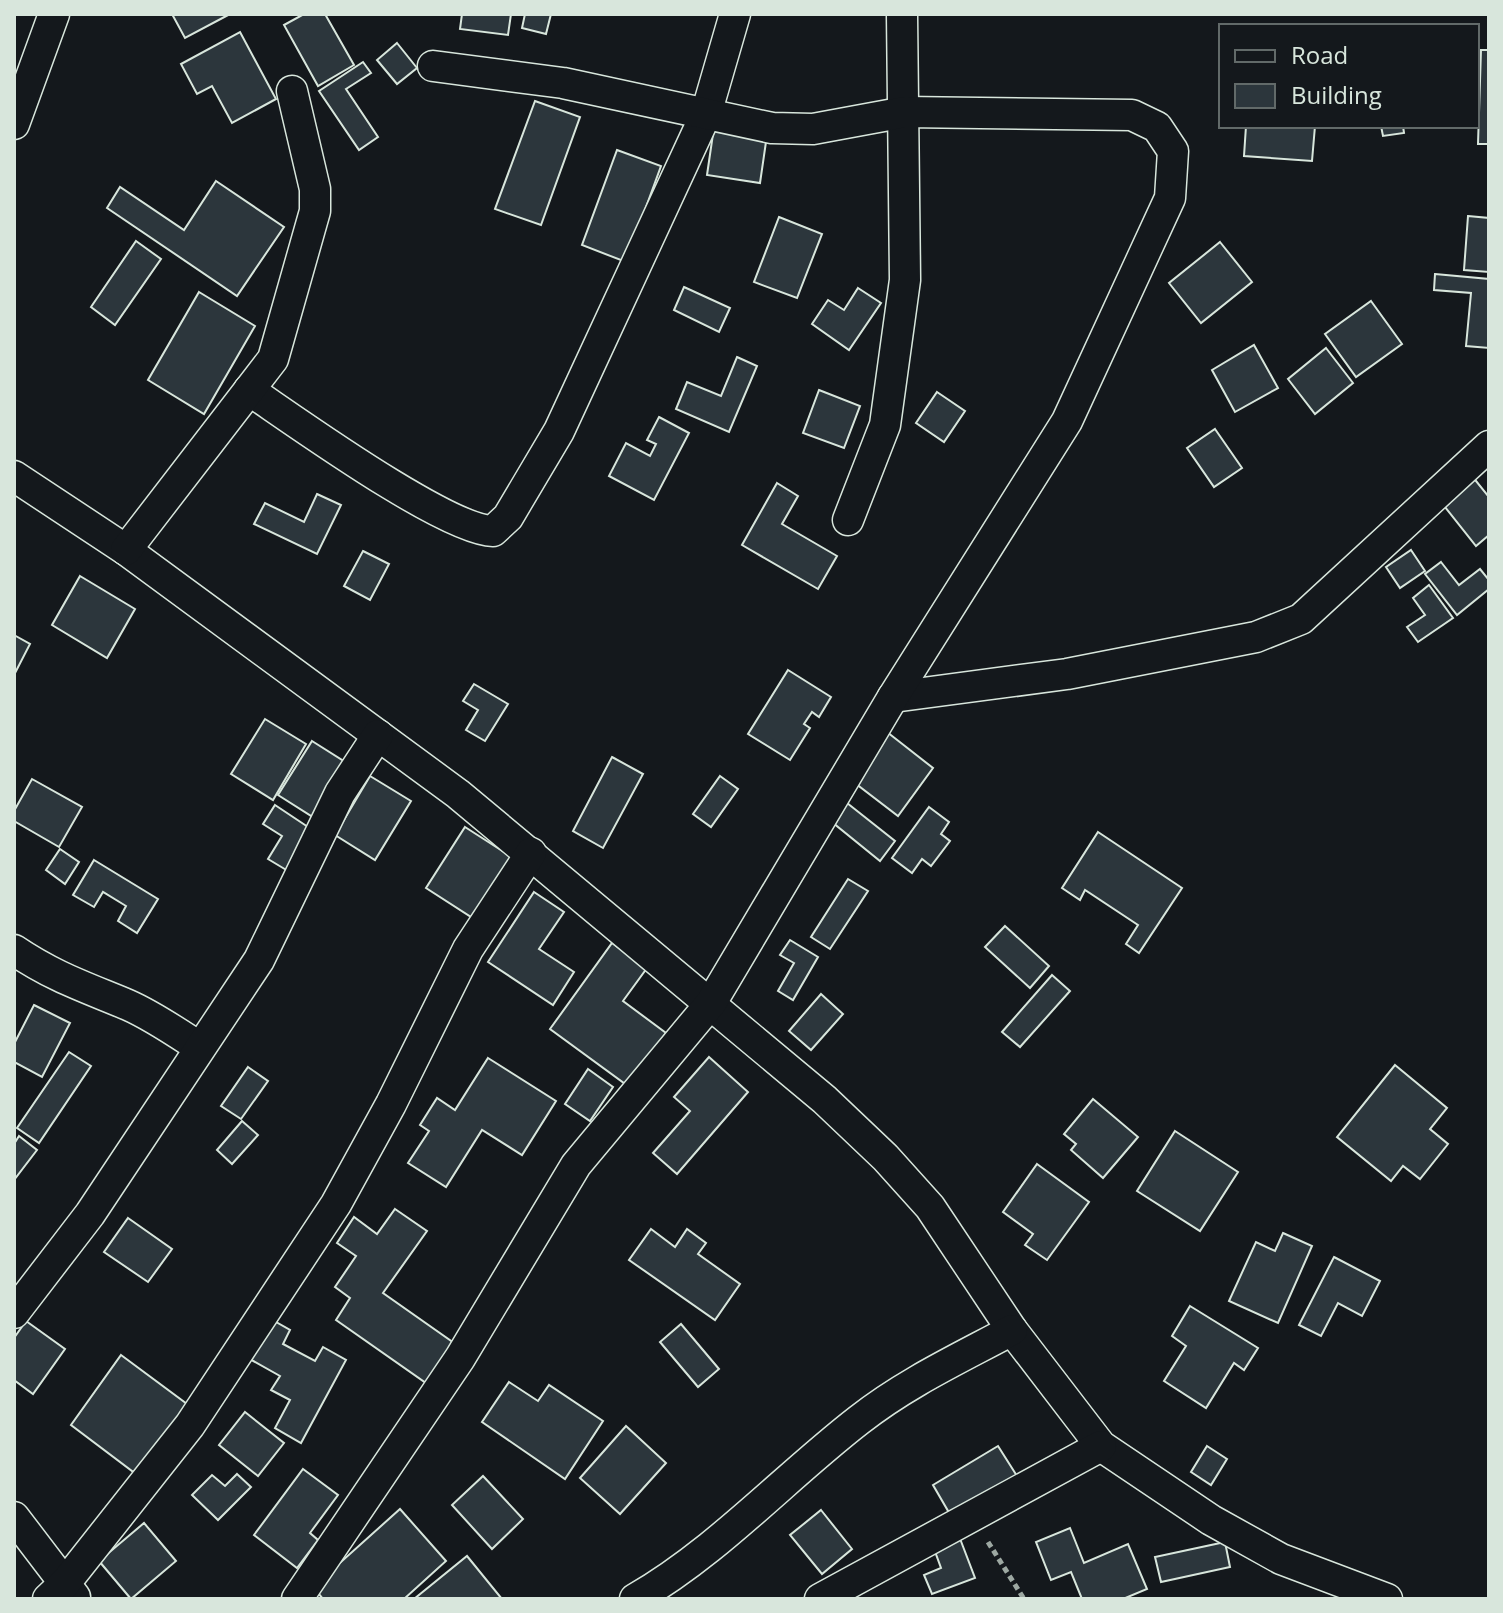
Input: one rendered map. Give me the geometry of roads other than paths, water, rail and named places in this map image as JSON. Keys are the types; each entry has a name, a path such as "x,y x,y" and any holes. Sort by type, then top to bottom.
{"street":[{"path":"14,124 54,14"},
{"path":"249,390 378,475 452,518 493,531 508,517 559,431 706,114 735,14"},
{"path":"848,520 885,425 905,280 902,14"},
{"path":"297,1599 460,1358 576,1165 711,1003 893,697 1067,421 1170,198 1173,151 1157,127 1132,115 905,112 813,129 772,128 563,83 433,66"},
{"path":"126,550 273,359 315,211 315,189 292,91"},
{"path":"893,697 1067,674 1256,637 1301,619 1489,446"},
{"path":"14,476 126,550 458,794 825,1100 885,1157 956,1241 1012,1330 1101,1446 1211,1520 1281,1559 1387,1599"},
{"path":"14,1313 90,1214 259,960 328,815 378,735"},
{"path":"14,1517 64,1593 190,1425 336,1204 391,1104 468,949 531,853"},
{"path":"14,950 44,970 87,991 153,1017 199,1047"},
{"path":"635,1599 680,1573 771,1492 881,1402 1012,1330"},
{"path":"820,1599 1101,1446"}]}
